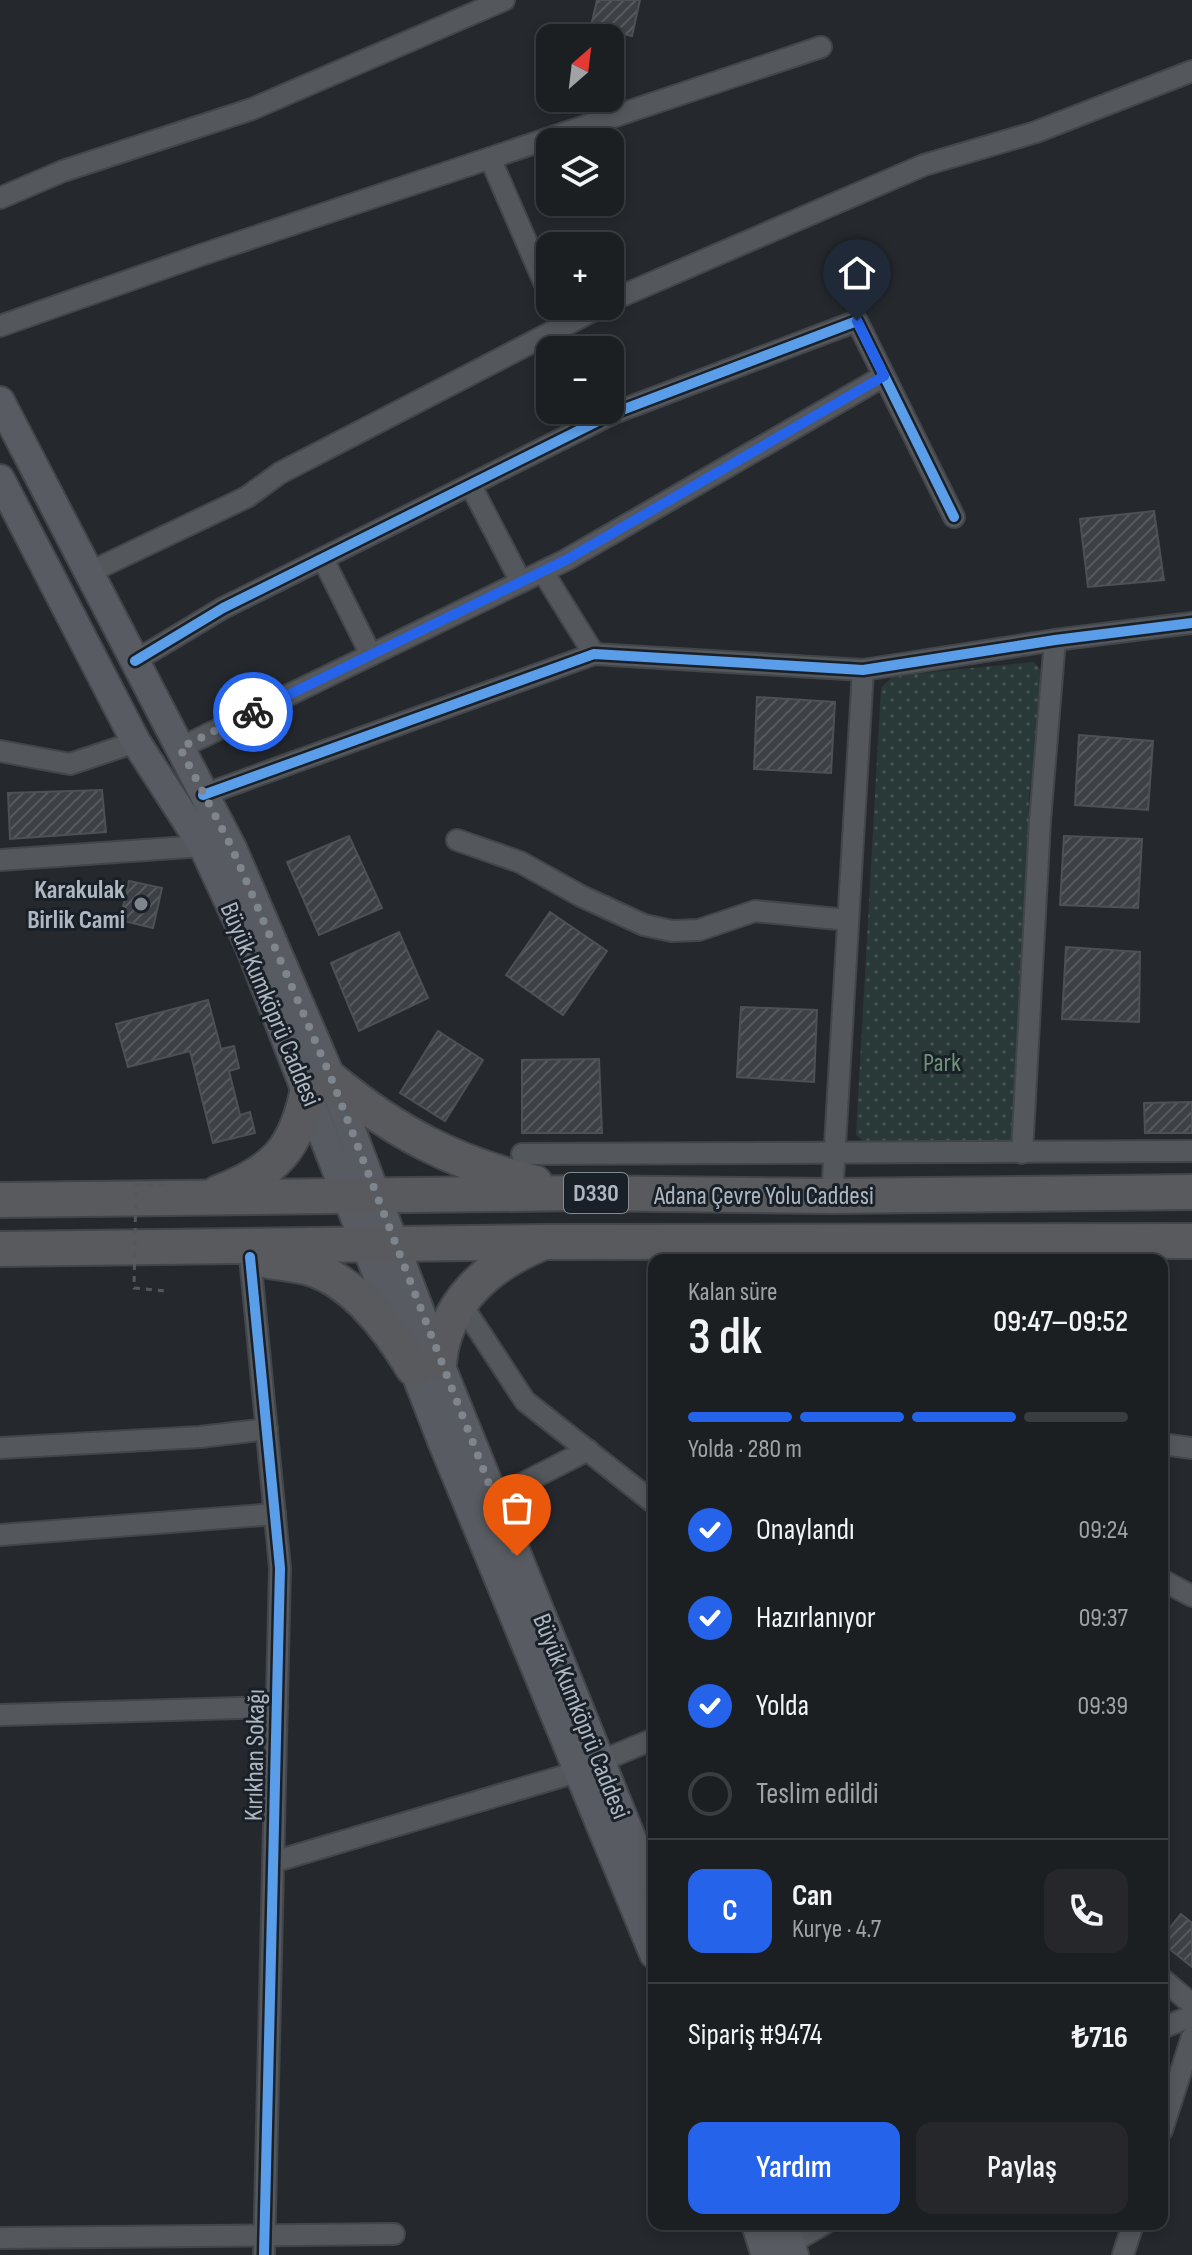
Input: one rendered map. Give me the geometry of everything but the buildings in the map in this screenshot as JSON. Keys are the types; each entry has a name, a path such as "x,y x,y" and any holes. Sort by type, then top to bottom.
{"highway":[{"path":"202,1199 249,1180 282,1156 320,1085 431,1148 517,1179 582,1193"},
{"name":"Adana Çevre Yolu Caddesi","path":"0,1200 582,1193 832,1196 1192,1192"},
{"name":"Adana Çevre Yolu Caddesi","path":"0,1249 545,1242 1062,1250 1192,1241"},
{"path":"193,1245 305,1267 334,1280 426,1365 460,1302 502,1262 545,1242"}],"main road":[{"name":"Büyük Kumköprü Caddesi","path":"0,401 232,848 426,1365 589,1766 648,1882"},
{"name":"Büyük Kumköprü Caddesi","path":"0,479 136,742 203,846 320,1085"},
{"name":"Büyük Kumköprü Caddesi","path":"426,1365 494,1498 648,1937"},
{"path":"764,2230 783,2244"}],"street":[{"path":"0,198 63,171 252,109 504,0"},
{"path":"0,326 821,47"},
{"path":"624,295 924,165 1036,132 1192,71"},
{"path":"603,112 606,119"},
{"path":"490,158 536,264"},
{"path":"561,320 564,326"},
{"path":"88,573 247,497 280,473 575,320"},
{"path":"135,661 223,608 614,413 857,321 954,517"},
{"path":"180,748 543,572 884,376"},
{"path":"471,486 521,582"},
{"path":"323,559 371,655"},
{"path":"543,572 594,654"},
{"path":"203,795 594,654 863,670 1055,640 1192,623"},
{"path":"1022,1153 1040,821 1055,640"},
{"path":"832,1196 863,670"},
{"path":"0,751 70,764 136,742"},
{"path":"457,840 520,862 581,896 644,925 672,931 699,930 755,911 848,920"},
{"path":"0,860 203,846"},
{"path":"522,1154 1192,1151"},
{"name":"Kırıkhan Sokağı","path":"250,1257 280,1568 264,2246"},
{"path":"460,1302 525,1401 648,1498"},
{"path":"0,1448 200,1437 267,1429"},
{"path":"1168,1445 1192,1448"},
{"path":"494,1498 588,1450"},
{"path":"0,1535 275,1514"},
{"path":"1168,1583 1192,1596"},
{"path":"0,1715 277,1707"},
{"path":"273,1862 589,1766 648,1741"},
{"path":"1168,1984 1192,2004"},
{"path":"1168,2026 1192,2016"},
{"path":"1168,2111 1192,2037"},
{"path":"783,2244 812,2230"},
{"path":"1123,2255 1131,2230"},
{"path":"0,2238 264,2246 394,2234"}],"path":[{"path":"165,1185 136,1185 134,1288 166,1291"}],"green space":[{"name":"Park","path":"1034,662 1048,679 1029,794 1022,1129 1005,1145 871,1147 856,1135 881,688 893,676"}],"cycle path":[{"path":"135,661 223,608 614,413 857,321 954,517"},
{"path":"203,795 594,654 863,670 1055,640 1192,623"},
{"path":"250,1257 280,1568 264,2255"}],"way so far":[{"path":"253,712 180,748 232,848 332,1080 439,1362 517,1556"}],"place":[{"name":"Karakulak Birlik Cami","path":"141,904"}],"route":[{"path":"253,712 566,560 884,376 857,321"}]}
